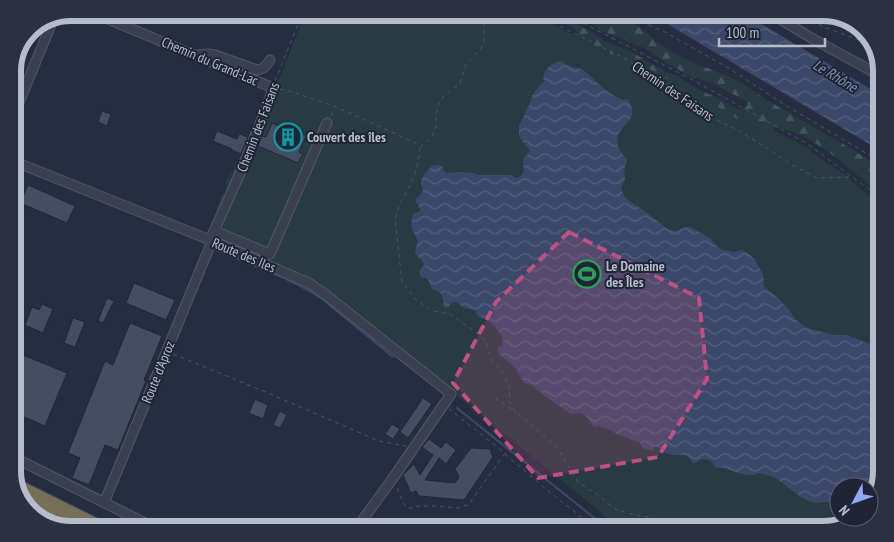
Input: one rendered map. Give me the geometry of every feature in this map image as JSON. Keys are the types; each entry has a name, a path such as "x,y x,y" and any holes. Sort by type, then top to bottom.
{"highway":[{"path":"25,491 84,521"}],"street":[{"name":"Chemin du Grand-Lac","path":"113,21 273,88"},
{"path":"784,21 873,72"},
{"path":"21,98 51,26"},
{"path":"195,55 215,55 257,70 266,66 270,60"},
{"name":"Chemin des Faisans","path":"211,241 241,171 273,88"},
{"path":"215,231 270,254 327,123"},
{"name":"Route des Iles","path":"21,164 211,241 296,277 319,289 451,394 444,405"},
{"name":"Route d'Aproz","path":"104,503 211,241"},
{"path":"362,521 444,405"},
{"path":"21,461 139,521"}],"path":[{"name":"Chemin des Faisans","path":"273,88 299,21"},
{"path":"419,148 431,138 436,127 438,105 442,98 460,83 466,64 482,47 484,42 484,26 481,21"},
{"name":"Chemin des Faisans","path":"549,21 646,71 675,90 700,112 738,130 812,176 817,178 853,177"},
{"path":"579,21 691,79 798,138 873,192"},
{"path":"640,21 665,32 730,69 873,157"},
{"path":"814,21 824,27 863,41"},
{"path":"273,88 296,93 336,107 416,143 419,148 419,157 414,177 394,220 402,282 415,299 432,311 450,314 486,341 492,359 504,374 509,386 510,403 514,410"},
{"path":"327,123 336,107"},
{"path":"167,351 379,441 414,447"},
{"path":"495,398 514,410 560,452 578,482 615,509 660,521"},
{"path":"444,405 586,521"},
{"path":"393,478 407,508 434,506 460,508 469,504 504,453"}],"highlighted area":[{"path":"569,232 699,298 707,379 658,457 538,478 453,383 496,302"}],"green space":[{"name":"Le Domaine des Îles","path":"302,21 544,21 612,55 620,53 710,102 735,118 761,130 775,127 774,131 804,146 843,173 873,200 872,477 829,477 829,520 611,521 422,367 315,284 216,240 218,220 221,215 216,209 221,195 229,190 226,187 226,180 236,163 238,162 244,166 245,162 241,157 283,70"},
{"path":"560,21 570,21 586,29 608,43 630,51 735,108 740,110 748,105 746,101 712,83 692,77 644,48 600,30 589,21 630,21 670,51 736,80 873,162 873,188 831,154 804,137 775,127 773,129 814,152 735,118 710,102 602,59 578,37 575,30"}],"water":[{"name":"Le Rhône","path":"662,21 756,21 873,90 873,146"},
{"path":"562,61 569,66 583,70 612,95 624,100 627,99 632,107 630,118 617,139 618,147 627,160 624,170 625,179 621,189 626,199 669,230 676,231 690,227 710,238 723,250 734,252 743,250 750,255 763,274 764,287 777,297 794,318 805,327 833,335 846,335 873,345 872,477 829,477 829,503 815,503 801,497 774,477 759,473 747,475 714,467 713,463 709,460 702,459 694,464 685,455 672,455 657,447 654,447 653,451 643,448 640,443 608,429 599,426 594,427 585,415 581,413 571,414 532,385 526,384 517,370 500,355 497,349 502,345 503,339 498,330 487,320 479,317 475,310 464,308 455,301 446,308 444,307 441,294 432,289 428,279 421,277 419,272 424,265 415,253 418,241 411,223 413,215 421,210 415,200 423,191 421,183 423,176 434,165 441,166 446,173 510,175 516,178 522,175 524,171 523,159 530,151 519,136 519,126 532,96 544,82 545,71 551,65"}],"building":[{"path":"102,111 111,114 107,126 98,122"},
{"path":"272,123 287,129 288,126 299,130 298,132 306,136 299,152 303,154 298,163 258,146 262,136 266,137"},
{"path":"217,131 237,139 239,134 248,137 241,154 213,141"},
{"path":"28,185 75,206 67,223 21,203"},
{"path":"134,283 175,300 166,320 126,303"},
{"path":"107,298 114,301 103,323 98,321"},
{"path":"42,304 53,309 43,333 25,325 32,307 39,310"},
{"path":"73,318 85,322 75,347 64,343"},
{"path":"130,323 162,336 118,450 105,445 89,485 72,478 80,458 68,453 105,361 113,365"},
{"path":"21,354 67,373 45,426 21,416"},
{"path":"423,398 432,404 408,438 400,432"},
{"path":"255,399 268,405 263,419 249,413"},
{"path":"280,411 287,415 280,428 273,425"},
{"path":"392,424 400,429 393,439 385,434"},
{"path":"429,439 441,448 446,442 456,450 446,464 439,458 425,480 455,483 459,477 455,469 471,448 490,449 493,457 464,500 419,496 416,491 411,493 403,475 414,464 420,475 433,455 422,447"}],"waterway":[{"path":"216,250 284,278 321,298 393,357"},
{"path":"457,408 598,521"}],"place":[{"name":"Couvert des îles","path":"288,137"},
{"name":"Le Domaine des Îles","path":"587,274"}]}
